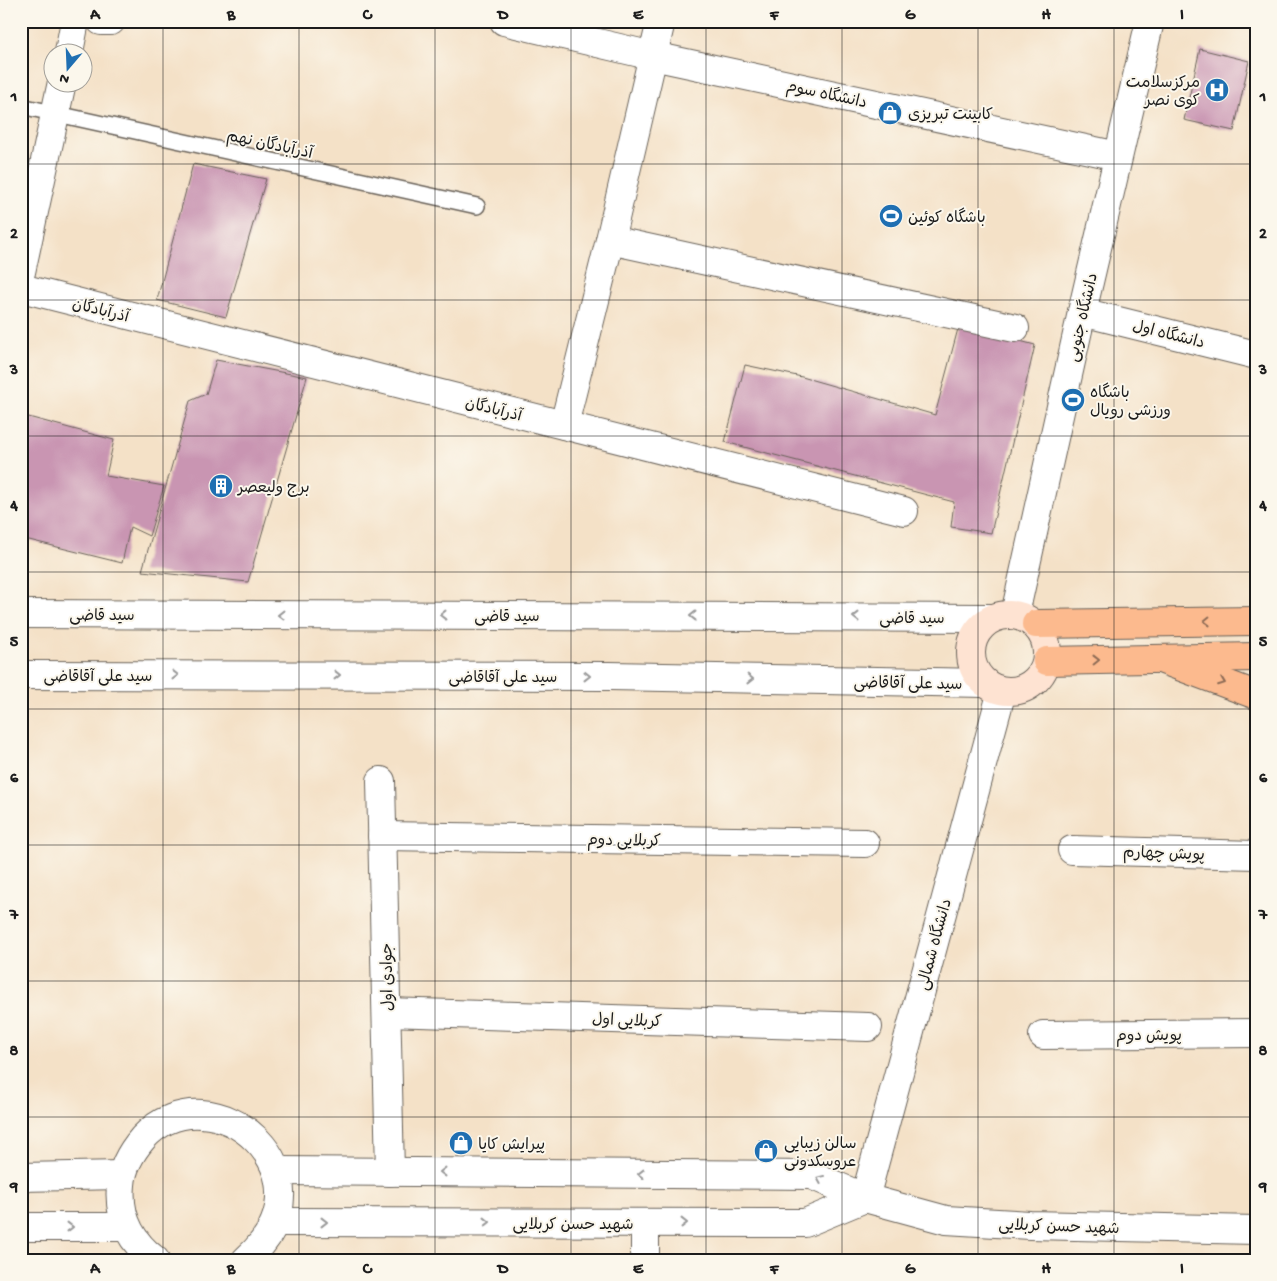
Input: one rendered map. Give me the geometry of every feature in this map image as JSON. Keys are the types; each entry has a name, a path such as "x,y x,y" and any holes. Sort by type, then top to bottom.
{"main road":[{"path":"1014,619 1046,641 1047,661 1041,675 1030,686 1016,691 993,687 975,671 970,656 972,641 980,627 1014,619 1256,620"},
{"path":"1047,661 1256,656"},
{"path":"1160,658 1256,695"}],"street":[{"path":"71,42 75,21"},
{"path":"101,21 111,21"},
{"name":"دانشگاه سوم","path":"504,21 653,56 1118,156"},
{"path":"564,425 610,240 661,21"},
{"name":"دانشگاه جنوبی","path":"1014,619 1082,312 1150,21"},
{"path":"21,272 60,92"},
{"path":"610,240 1015,328"},
{"name":"آذرآبادگان","path":"21,288 904,511"},
{"name":"دانشگاه اول","path":"1082,312 1256,354"},
{"name":"سید قاضی","path":"21,614 1014,619"},
{"name":"سید علی آقاقاضی","path":"21,675 610,676 993,687"},
{"name":"دانشگاه شمالی","path":"865,1198 993,687"},
{"name":"جوادی اول","path":"381,781 390,1172"},
{"name":"کربلایی دوم","path":"382,836 865,843"},
{"name":"پویش چهارم","path":"1072,850 1256,855"},
{"name":"کربلایی اول","path":"386,1012 868,1027"},
{"name":"پویش دوم","path":"1043,1035 1256,1034"},
{"path":"147,1256 126,1227 120,1201 122,1175 132,1151 150,1132 172,1119 198,1114 223,1118 247,1130 265,1148 277,1171 280,1197 276,1222 255,1255"},
{"name":"شهید حسن کربلایی","path":"277,1171 811,1175 865,1198 946,1220 1030,1225 1256,1230"},
{"path":"21,1177 122,1175"},
{"name":"شهید حسن کربلایی","path":"276,1222 805,1223 865,1198"},
{"path":"645,1223 645,1260"},
{"path":"21,1227 126,1227"}],"lane":[{"name":"آذرآبادگان نهم","path":"21,106 477,206"}],"building":[{"name":"مرکزسلامت کوی نصر","path":"1200,49 1249,61 1234,131 1184,120"},
{"path":"193,164 266,179 226,317 157,300"},
{"path":"959,325 1035,345 991,533 951,527 954,502 725,442 745,365 802,377 935,415"},
{"name":"برج ولیعصر","path":"216,360 307,377 248,582 142,571 190,401 206,394"},
{"path":"21,415 114,440 106,476 164,486 149,536 130,527 122,563 21,538"}],"place":[{"name":"مرکزسلامت کوی نصر","path":"1217,90"},
{"name":"کابینت تبریزی","path":"890,113"},
{"name":"باشگاه کوئین","path":"891,216"},
{"name":"باشگاه ورزشی رویال","path":"1073,400"},
{"name":"برج ولیعصر","path":"221,486"},
{"name":"پیرایش کایا","path":"461,1143"},
{"name":"سالن زیبایی عروسکدونی","path":"766,1151"}]}
